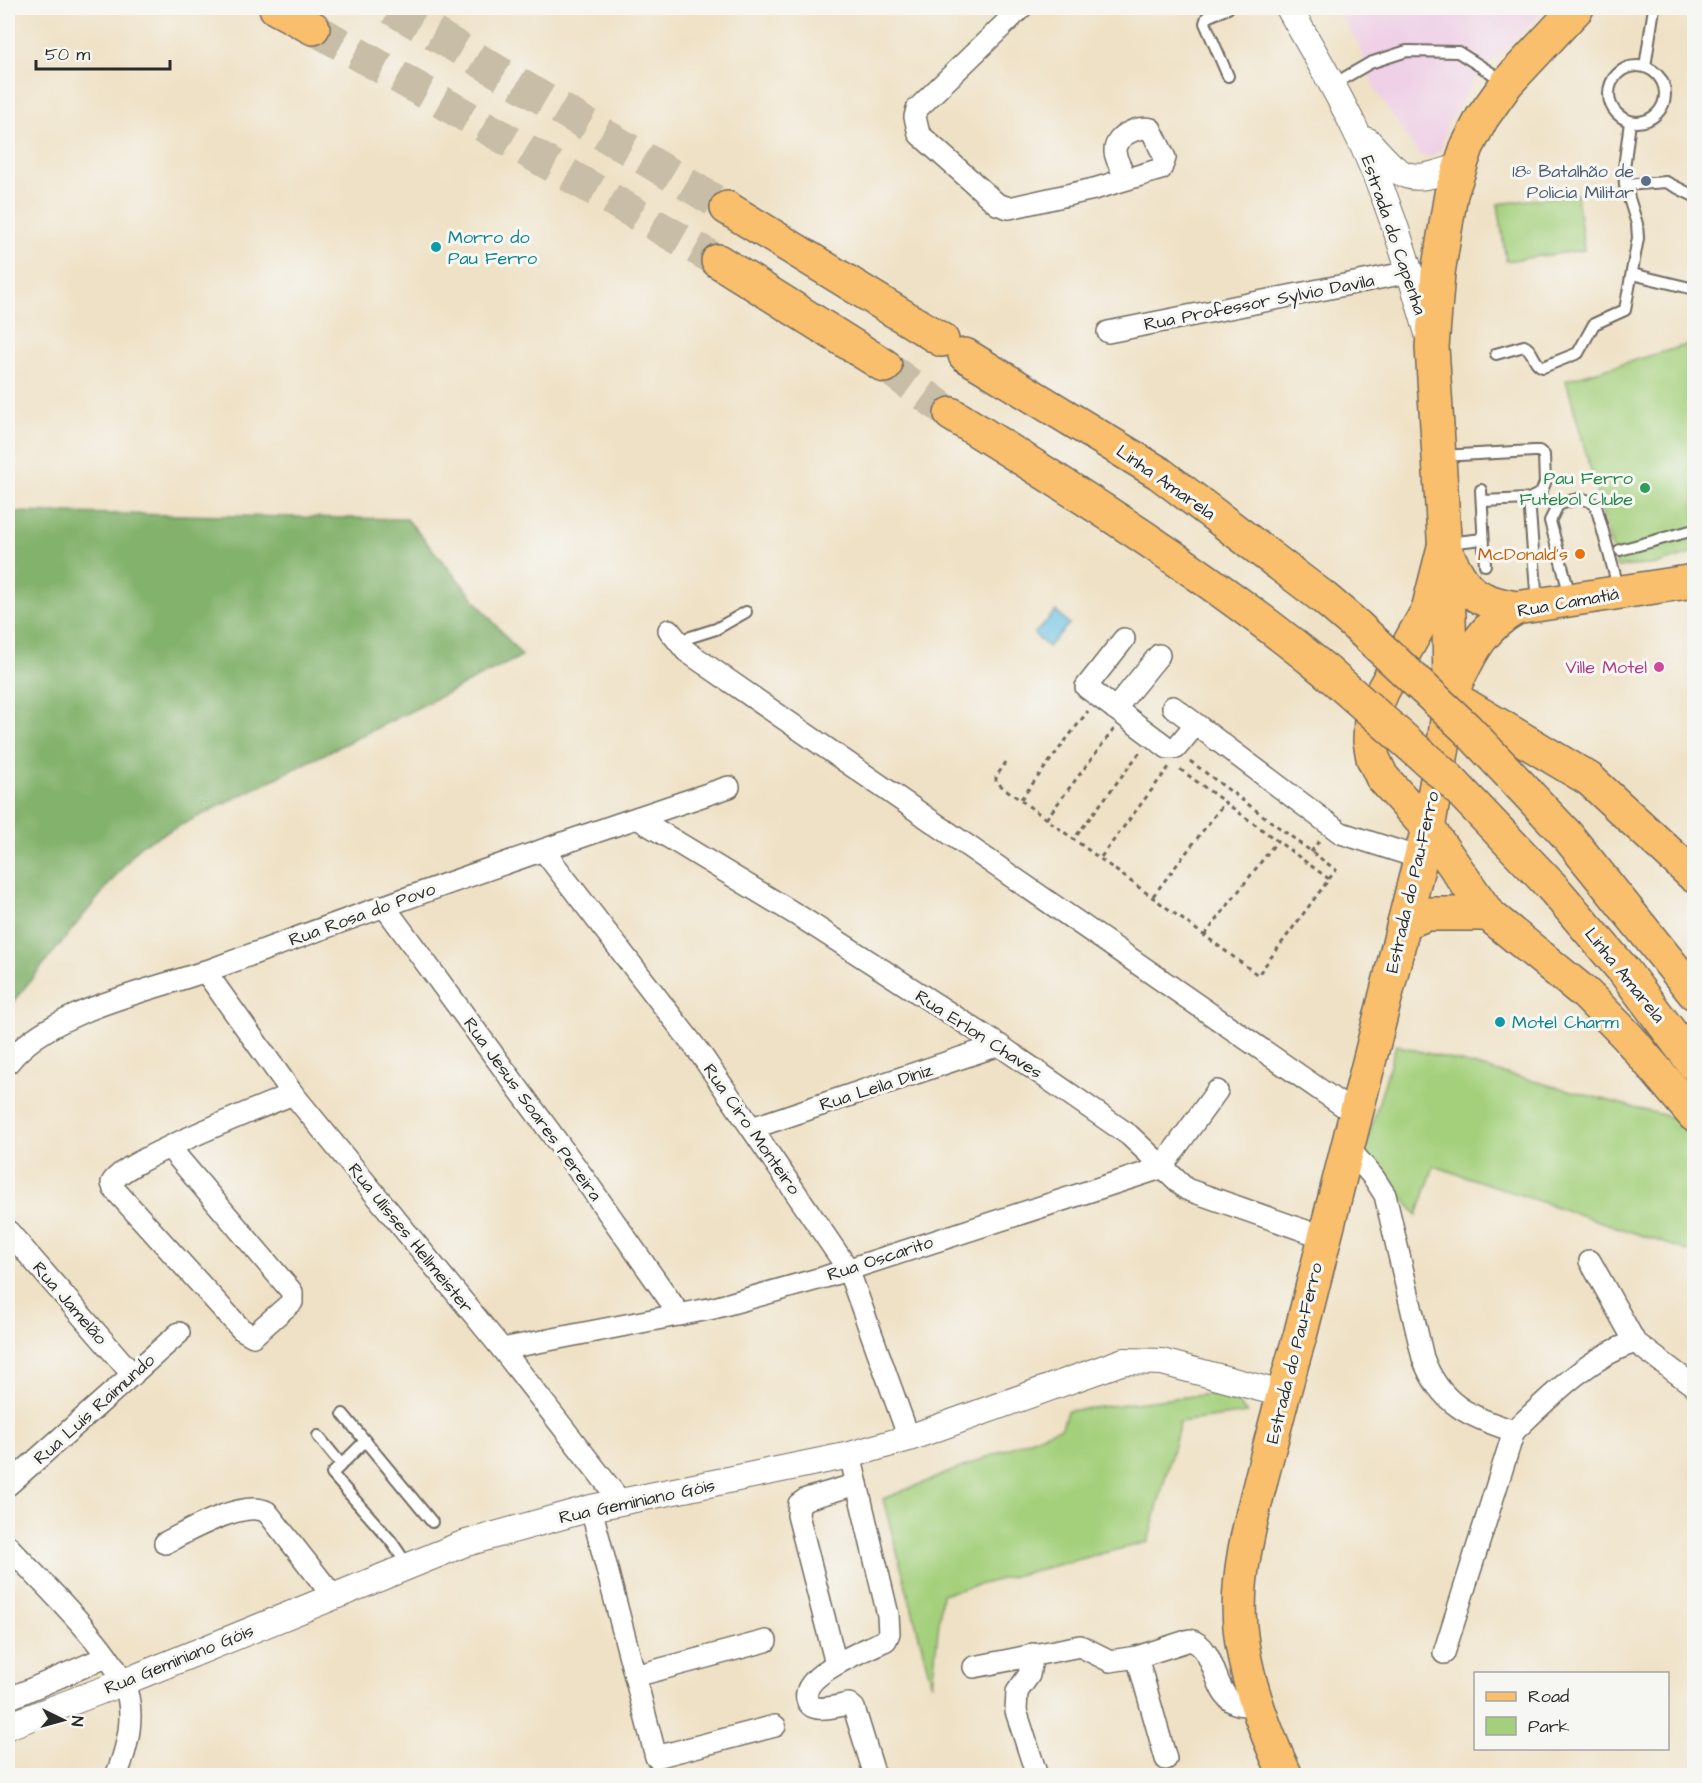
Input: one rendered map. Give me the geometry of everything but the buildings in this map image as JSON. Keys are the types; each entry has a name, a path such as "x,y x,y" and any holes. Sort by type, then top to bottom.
{"main road":[{"path":"276,8 313,28"},
{"name":"Estrada do Pau-Ferro","path":"1286,1776 1256,1703 1245,1664 1240,1626 1241,1581 1257,1496 1282,1394 1300,1336 1323,1237 1424,843 1450,696 1444,545 1431,347 1443,235 1459,167 1482,118 1507,83 1577,8"},
{"name":"Linha Amarela","path":"727,208 1159,474 1324,598 1467,729 1566,834 1695,993"},
{"path":"718,261 885,366"},
{"name":"Linha Amarela","path":"951,414 1118,518 1245,607 1327,672 1449,779 1553,888 1624,971 1695,1064"},
{"path":"1444,545 1467,590 1492,604 1527,606"},
{"path":"1444,545 1428,610 1383,690 1371,717 1373,758 1382,777 1424,843 1488,914 1586,994 1695,1114"},
{"name":"Rua Camatiá","path":"1450,696 1472,650 1497,619 1527,606 1695,580"},
{"path":"1450,696 1589,779 1695,876"},
{"path":"1404,923 1426,914 1488,914"}],"street":[{"path":"1021,8 917,109 915,117 919,134 997,204 1009,208 1022,207 1126,179"},
{"name":"Estrada do Capenha","path":"1289,8 1353,125 1376,177 1410,272 1431,347"},
{"name":"Estrada do Capenha","path":"1353,125 1387,163 1408,177 1430,177 1459,167"},
{"name":"Rua Professor Sylvio Davila","path":"1108,332 1410,272"},
{"path":"674,636 686,651 1355,1114"},
{"path":"1124,639 1086,687 1173,749 1195,725"},
{"path":"1120,713 1160,655"},
{"path":"1173,708 1341,833 1424,843"},
{"name":"Rua Rosa do Povo","path":"8,1063 38,1035 73,1016 543,850 729,787"},
{"name":"Rua Erlon Chaves","path":"637,818 802,918 999,1045 1129,1135 1161,1168 1193,1193 1323,1237"},
{"name":"Rua Ciro Monteiro","path":"543,850 702,1056 848,1269 909,1438"},
{"name":"Rua Jesus Soares Pereira","path":"384,906 575,1165 680,1315"},
{"name":"Rua Ulisses Hellmeister","path":"205,971 293,1094 502,1349 621,1502"},
{"name":"Rua Leila Diniz","path":"752,1128 999,1045"},
{"path":"1161,1168 1217,1091"},
{"path":"169,1147 292,1292 292,1302 253,1336 241,1329 114,1190 112,1183 118,1175 169,1147 293,1094"},
{"path":"1347,1146 1374,1178 1384,1195 1423,1358 1430,1377 1443,1396 1461,1410 1488,1423 1514,1431"},
{"name":"Rua Oscarito","path":"502,1349 714,1308 848,1269 1161,1168"},
{"name":"Rua Jamelão","path":"8,1232 133,1375"},
{"path":"1590,1261 1635,1342 1695,1386"},
{"name":"Rua Luís Raimundo","path":"8,1485 179,1333"},
{"path":"1444,1653 1514,1431 1587,1367 1617,1348 1635,1342"},
{"name":"Rua Geminiano Góis","path":"8,1726 100,1692 463,1544 591,1508 850,1455 909,1438 1124,1361 1162,1362 1282,1394"},
{"path":"850,1455 888,1615 889,1633 886,1640 836,1664 817,1676 808,1687 806,1696 809,1705 815,1709 849,1704 854,1708 875,1776"},
{"path":"836,1664 798,1515 799,1504 806,1499 856,1484"},
{"path":"165,1543 195,1527 245,1509 259,1508 267,1512 333,1596"},
{"path":"591,1508 656,1758 775,1726"},
{"path":"8,1546 106,1657 124,1682 130,1725 124,1755 116,1776"},
{"path":"635,1676 766,1641"},
{"path":"974,1667 1080,1646 1110,1661 1137,1657 1183,1641 1196,1642 1201,1647 1229,1700 1240,1706 1256,1703"},
{"path":"1033,1654 1029,1675 1015,1700 1016,1711 1037,1776"},
{"path":"8,1699 106,1657"},
{"path":"1137,1657 1166,1759"},
{"path":"100,1692 112,1700 124,1713 130,1725"}],"lane":[{"path":"1228,8 1207,17 1205,23 1228,76"},
{"path":"1645,67 1654,8"},
{"path":"1331,85 1370,63 1407,51 1458,52 1507,83"},
{"path":"1634,66 1645,67 1655,72 1662,80 1664,101 1660,111 1652,119 1630,122 1620,118 1613,109 1609,99 1610,87 1614,77 1623,69 1634,66"},
{"path":"1496,354 1524,346 1528,347 1537,364 1543,367 1578,353 1594,324 1624,310 1638,238 1625,184 1624,168 1630,122"},
{"path":"1625,184 1666,182 1695,196"},
{"path":"1632,274 1695,289"},
{"path":"1438,456 1480,460 1496,459 1517,452 1539,451 1544,455 1544,489 1522,496 1481,496 1485,565"},
{"path":"1517,452 1517,464"},
{"path":"1522,496 1527,606"},
{"path":"1570,600 1550,521 1558,505 1578,499 1591,501 1596,506 1620,593"},
{"path":"1620,550 1695,530"},
{"path":"1444,545 1483,539"},
{"path":"674,636 716,629 746,612"},
{"path":"343,1414 432,1522"},
{"path":"318,1437 340,1463"},
{"path":"365,1441 332,1471 333,1477 391,1541 408,1566"}],"path":[{"path":"1021,799 1092,705"},
{"path":"1046,819 1120,713"},
{"path":"1077,835 1152,736"},
{"path":"1006,762 995,780 1258,975 1336,870 1184,757"},
{"path":"1177,767 1180,762"},
{"path":"1100,858 1172,763 1329,879"},
{"path":"1153,897 1225,802"},
{"path":"1205,935 1277,840"}],"shaded area":[{"path":"1336,8 1546,8 1475,79 1448,123 1441,149 1432,157 1420,156 1374,88 1359,45"}],"green space":[{"path":"1577,194 1584,250 1506,261 1498,204"},
{"name":"Pau Ferro Futebol Clube","path":"1694,343 1694,553 1659,564 1617,567 1566,380"},
{"path":"8,512 407,519 522,656 141,845 8,1008"},
{"path":"1396,1045 1690,1122 1694,1136 1694,1253 1434,1166 1417,1215 1364,1152"},
{"path":"1226,1392 1247,1413 1180,1422 1148,1542 942,1594 932,1685 883,1499 1062,1427 1067,1411"}],"water":[{"path":"1056,611 1069,624 1048,647 1034,634"}],"tunnel":[{"path":"391,8 727,208"},
{"path":"313,28 718,261"},
{"path":"885,366 951,414"}],"place":[{"name":"18º Batalhão de Policia Militar","path":"1646,181"},
{"name":"Morro do Pau Ferro","path":"436,247"},
{"name":"Pau Ferro Futebol Clube","path":"1645,488"},
{"name":"McDonald's","path":"1580,554"},
{"name":"Ville Motel","path":"1659,667"},
{"name":"Motel Charm","path":"1500,1022"}]}
